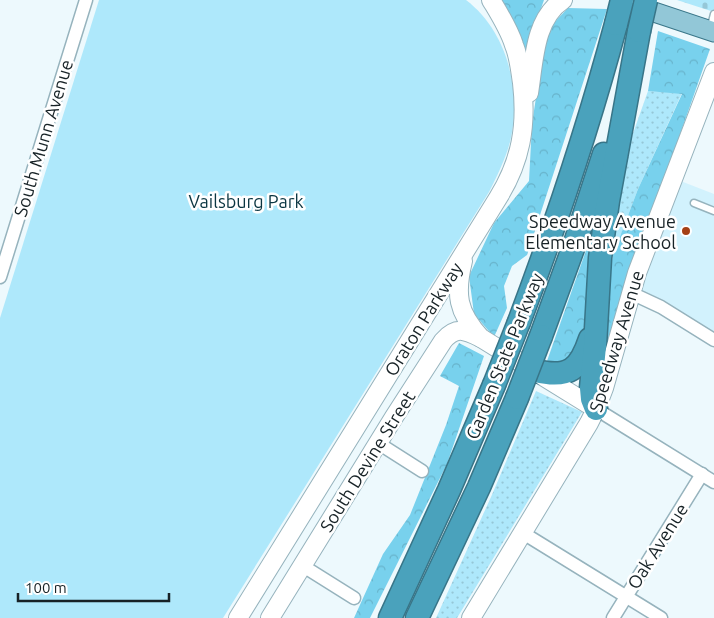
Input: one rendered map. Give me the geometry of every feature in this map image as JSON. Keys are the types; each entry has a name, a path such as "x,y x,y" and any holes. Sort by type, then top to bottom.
{"highway":[{"name":"Garden State Parkway","path":"390,618 449,490 494,385 543,258 582,142 616,24 621,0"},
{"name":"Garden State Parkway","path":"417,618 464,519 517,398 563,278 590,200 619,103 646,0"},
{"path":"596,409 590,388 594,356 600,258 606,210 639,30"},
{"path":"536,371 557,374 567,372 576,366 586,350 597,314"}],"main road":[{"path":"481,0 503,20"},
{"name":"Oraton Parkway","path":"238,618 509,179 518,158 523,132 523,95 519,64 512,38 491,0"},
{"path":"523,132 540,33 544,21 551,11 563,0"},
{"path":"621,0 712,26"},
{"name":"Speedway Avenue","path":"472,618 596,409 644,253 714,72"},
{"path":"467,248 458,292 466,319 473,330 481,338 596,409"},
{"name":"South Devine Street","path":"270,618 378,443 448,336 458,330 481,338"},
{"path":"413,334 426,331 433,335 436,346 434,355"}],"street":[{"name":"South Munn Avenue","path":"0,277 86,0"},
{"path":"631,293 661,307 714,340"},
{"path":"596,409 714,482"},
{"path":"378,443 422,471"},
{"name":"Oak Avenue","path":"613,618 702,474"},
{"path":"523,533 661,618"},
{"path":"302,566 354,598"}],"lane":[{"path":"694,202 714,211"}],"shaded area":[{"name":"Speedway Avenue Elementary School","path":"678,180 714,194 714,341 635,294"}],"green space":[{"name":"Vailsburg Park","path":"99,0 466,0 480,13 492,29 502,46 508,64 514,103 513,123 510,142 489,192 223,618 0,618 0,318"},
{"path":"502,0 544,0 526,51"},
{"path":"677,0 714,0 714,12"},
{"path":"568,8 607,9 527,255 512,266 504,286 507,308 494,337 474,314 469,276 494,223 529,181 532,124 546,31"},
{"path":"658,31 710,49 602,357 606,289 613,255 638,189 682,94 648,91"},
{"path":"648,91 682,93 638,189 613,255 609,244 631,139"},
{"path":"595,225 591,298 578,352 561,367 547,361"},
{"path":"459,343 484,356 447,464 370,618 354,618 383,554 410,515 446,425 459,386 440,376"},
{"path":"536,391 582,412 457,618 436,618 491,497"}],"place":[{"name":"Speedway Avenue Elementary School","path":"686,231"}]}
